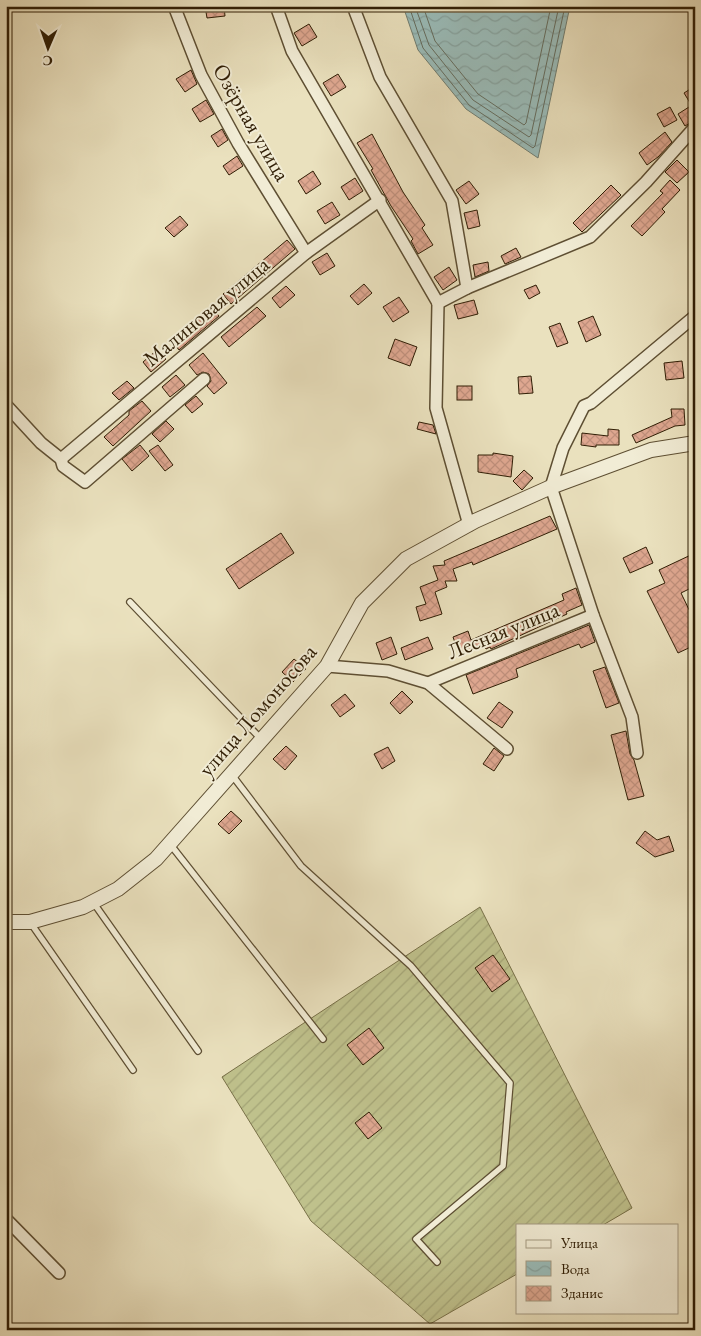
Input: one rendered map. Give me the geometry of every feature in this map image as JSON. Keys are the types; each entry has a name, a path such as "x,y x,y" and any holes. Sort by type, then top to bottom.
{"street":[{"name":"Озёрная улица","path":"174,6 201,75 238,143 306,253"},
{"path":"276,6 292,51 438,303 436,408 469,525"},
{"path":"353,6 380,77 452,201 467,288"},
{"path":"438,303 467,288 590,237 646,182 695,128"},
{"name":"Малиновая улица","path":"61,459 306,253 380,200"},
{"path":"637,753 632,717 593,615 551,488 563,448 584,406 695,316"},
{"path":"6,405 41,443 61,459 62,466 84,482 204,379"},
{"name":"улица Ломоносова","path":"6,922 30,922 93,902 118,889 156,859 327,666 362,603 406,559 469,525 551,488 651,450 695,443"},
{"name":"Лесная улица","path":"428,683 593,615"},
{"path":"327,666 388,671 428,683 507,749"},
{"path":"6,1219 59,1273"}],"lane":[{"path":"130,602 262,740"},
{"path":"231,773 301,866 411,966 510,1083 503,1166 416,1239 437,1262"},
{"path":"170,844 323,1039"},
{"path":"93,902 198,1051"},
{"path":"30,922 133,1070"}],"green space":[{"path":"480,907 632,1208 605,1224 516,1224 516,1275 430,1324 311,1221 222,1077"}],"water":[{"path":"403,6 570,6 538,158 466,109 418,50"}],"building":[{"path":"205,6 224,6 225,16 207,18"},
{"path":"309,24 317,37 302,46 294,33"},
{"path":"191,70 197,84 185,92 176,79"},
{"path":"338,74 346,87 331,96 323,83"},
{"path":"695,86 695,111 684,93"},
{"path":"206,100 214,114 200,122 192,109"},
{"path":"670,107 677,120 664,127 657,114"},
{"path":"689,107 695,114 695,120 685,126 678,114"},
{"path":"222,129 228,140 218,147 211,136"},
{"path":"665,132 672,142 658,157 647,165 639,153"},
{"path":"372,134 403,192 425,225 422,228 433,245 418,254 411,241 413,239 391,206 371,170 373,169 357,143"},
{"path":"237,156 243,166 229,175 223,166"},
{"path":"677,160 689,172 677,183 665,172"},
{"path":"313,171 321,184 306,194 298,181"},
{"path":"355,178 363,191 349,200 341,187"},
{"path":"670,180 680,190 662,209 665,212 642,236 631,226 663,193 660,191"},
{"path":"469,181 479,194 466,204 456,190"},
{"path":"611,185 621,195 582,232 573,223"},
{"path":"332,202 340,215 325,224 317,211"},
{"path":"477,210 480,226 468,229 464,213"},
{"path":"180,216 188,225 174,237 165,228"},
{"path":"287,240 295,249 231,304 223,294"},
{"path":"516,248 521,257 505,264 501,256"},
{"path":"327,253 335,266 320,275 312,262"},
{"path":"488,262 489,271 475,277 473,265"},
{"path":"449,267 457,280 443,290 434,277"},
{"path":"364,284 372,293 358,305 350,296"},
{"path":"536,285 540,293 529,299 524,290"},
{"path":"286,286 295,295 280,308 272,298"},
{"path":"399,297 409,312 393,322 383,307"},
{"path":"474,300 478,314 458,319 454,305"},
{"path":"211,307 219,316 179,350 172,341"},
{"path":"257,307 266,316 229,347 221,337"},
{"path":"593,316 601,335 586,342 578,322"},
{"path":"560,323 568,343 557,347 549,327"},
{"path":"395,339 417,347 410,366 388,358"},
{"path":"157,350 166,359 151,372 143,362"},
{"path":"203,353 227,383 214,394 207,386 211,381 209,374 203,372 197,375 189,365"},
{"path":"682,361 684,378 666,380 664,363"},
{"path":"176,375 185,385 170,397 162,387"},
{"path":"531,376 533,393 519,394 518,377"},
{"path":"127,381 134,388 119,400 112,393"},
{"path":"457,386 472,386 472,400 457,400"},
{"path":"196,396 203,404 192,413 185,405"},
{"path":"142,401 151,411 113,446 104,437 129,415 129,411"},
{"path":"671,409 684,409 685,425 675,426 636,443 632,435 672,417"},
{"path":"166,421 174,429 160,442 152,434"},
{"path":"419,422 433,425 436,434 417,429"},
{"path":"608,429 619,430 619,445 596,445 596,447 581,445 582,433 608,436"},
{"path":"140,445 149,456 132,471 122,459"},
{"path":"158,445 173,465 165,471 149,451"},
{"path":"493,453 513,456 511,477 478,472 478,455 493,455"},
{"path":"524,470 533,478 522,490 513,481"},
{"path":"550,516 557,529 473,565 472,562 453,569 457,581 445,581 447,587 435,592 442,614 420,621 416,607 426,604 420,587 438,580 433,566 445,565 444,561"},
{"path":"281,533 294,553 239,589 226,569"},
{"path":"646,547 653,563 630,573 623,558"},
{"path":"695,553 695,586 681,593 695,622 695,645 678,653 647,591 665,583 659,570"},
{"path":"576,588 582,605 566,612 567,614 491,649 490,647 486,649 484,645 459,654 453,637 468,631 471,640 564,600 562,594"},
{"path":"589,625 595,642 581,648 579,644 516,669 518,677 473,694 466,675"},
{"path":"391,637 397,654 382,660 376,643"},
{"path":"428,637 433,649 405,660 401,648"},
{"path":"294,659 306,669 293,682 282,672"},
{"path":"605,667 619,703 606,708 593,671"},
{"path":"402,691 413,702 400,714 390,703"},
{"path":"345,694 355,706 340,717 331,705"},
{"path":"499,702 513,712 502,728 487,718"},
{"path":"626,731 630,754 634,760 644,796 628,800 611,735"},
{"path":"286,746 297,756 285,770 273,759"},
{"path":"388,747 395,761 382,769 374,754"},
{"path":"494,748 504,756 494,771 483,764"},
{"path":"231,811 242,821 229,834 218,824"},
{"path":"645,831 657,840 669,836 674,851 655,857 636,843"},
{"path":"493,955 510,979 492,992 475,968"},
{"path":"369,1028 384,1048 363,1065 347,1045"},
{"path":"369,1112 382,1128 368,1139 355,1123"}]}
